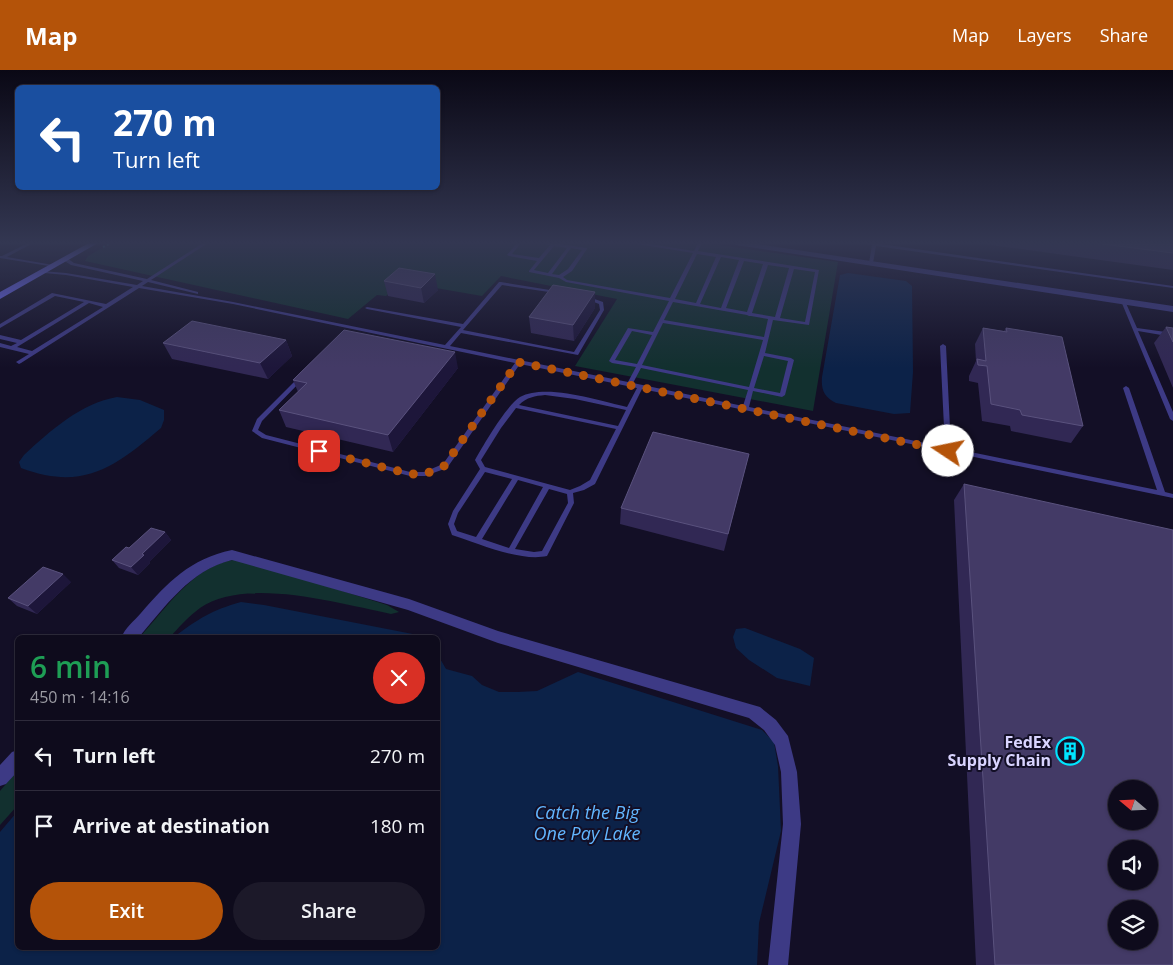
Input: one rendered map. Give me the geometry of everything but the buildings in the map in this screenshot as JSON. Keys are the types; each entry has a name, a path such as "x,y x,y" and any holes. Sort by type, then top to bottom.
{"main road":[{"path":"0,296 21,285"}],"street":[{"path":"1015,285 1173,309"},
{"path":"131,635 189,574 212,560 232,555 409,605 498,637 754,712 770,725 782,742 789,772 792,824 778,965"},
{"path":"0,778 15,761"}],"lane":[{"path":"124,285 233,303 1173,496"},
{"path":"19,362 140,285"},
{"path":"165,285 233,303"},
{"path":"446,347 500,285"},
{"path":"512,285 564,294"},
{"path":"586,285 807,324 814,285"},
{"path":"629,385 679,285"},
{"path":"697,305 706,285"},
{"path":"723,310 732,285"},
{"path":"749,314 759,285"},
{"path":"745,409 766,339 786,285"},
{"path":"1157,285 1173,287"},
{"path":"0,326 54,294 107,306"},
{"path":"367,308 576,354 602,310 601,303 581,297"},
{"path":"1123,301 1173,419"},
{"path":"12,348 88,302"},
{"path":"662,321 766,339"},
{"path":"348,334 354,328"},
{"path":"656,334 630,329 612,360 782,395 791,360 762,354"},
{"path":"1134,329 1173,335"},
{"path":"0,337 22,342"},
{"path":"0,345 33,353"},
{"path":"942,346 948,451"},
{"path":"309,371 259,420 255,431 264,437 282,442 410,474 425,474 444,466 518,362"},
{"path":"629,409 545,392 534,393 522,398 496,430 478,460 483,469 570,492 593,482 640,387"},
{"path":"1126,388 1162,494"},
{"path":"516,406 620,428"},
{"path":"483,469 455,512 451,524 454,533 511,550 534,556 544,554 571,503 570,492"},
{"path":"477,541 516,478"},
{"path":"511,550 547,486"}],"green space":[{"path":"193,285 398,285 386,296 377,295 348,319"},
{"path":"417,285 493,285 482,296"},
{"path":"545,285 834,285 813,411 575,366 617,299"},
{"path":"233,560 244,560 387,605 399,612 391,614 294,595 242,594 219,599 200,608 172,635 142,635 181,591 205,571"},
{"path":"15,773 15,808 0,825 0,791"}],"water":[{"path":"838,285 912,286 913,372 910,413 894,414 836,403 824,393 822,377"},
{"path":"117,397 140,400 164,410 164,420 161,428 128,454 97,472 80,476 62,477 43,475 21,468 19,462 24,455 67,419 91,405"},
{"path":"241,602 264,605 418,635 177,635 222,608"},
{"path":"745,628 800,649 814,658 810,686 777,678 749,660 736,648 733,637 736,629"},
{"name":"Catch the Big One Pay Lake","path":"440,659 446,669 472,676 482,685 499,692 537,691 578,672 762,730 774,742 778,766 781,831 759,923 757,965 0,965 0,832 15,814 15,950 440,950"}],"place":[{"name":"FedEx Supply Chain","path":"1070,751"}],"route":[{"path":"319,451 410,474 425,474 444,466 518,362 948,451"}]}
